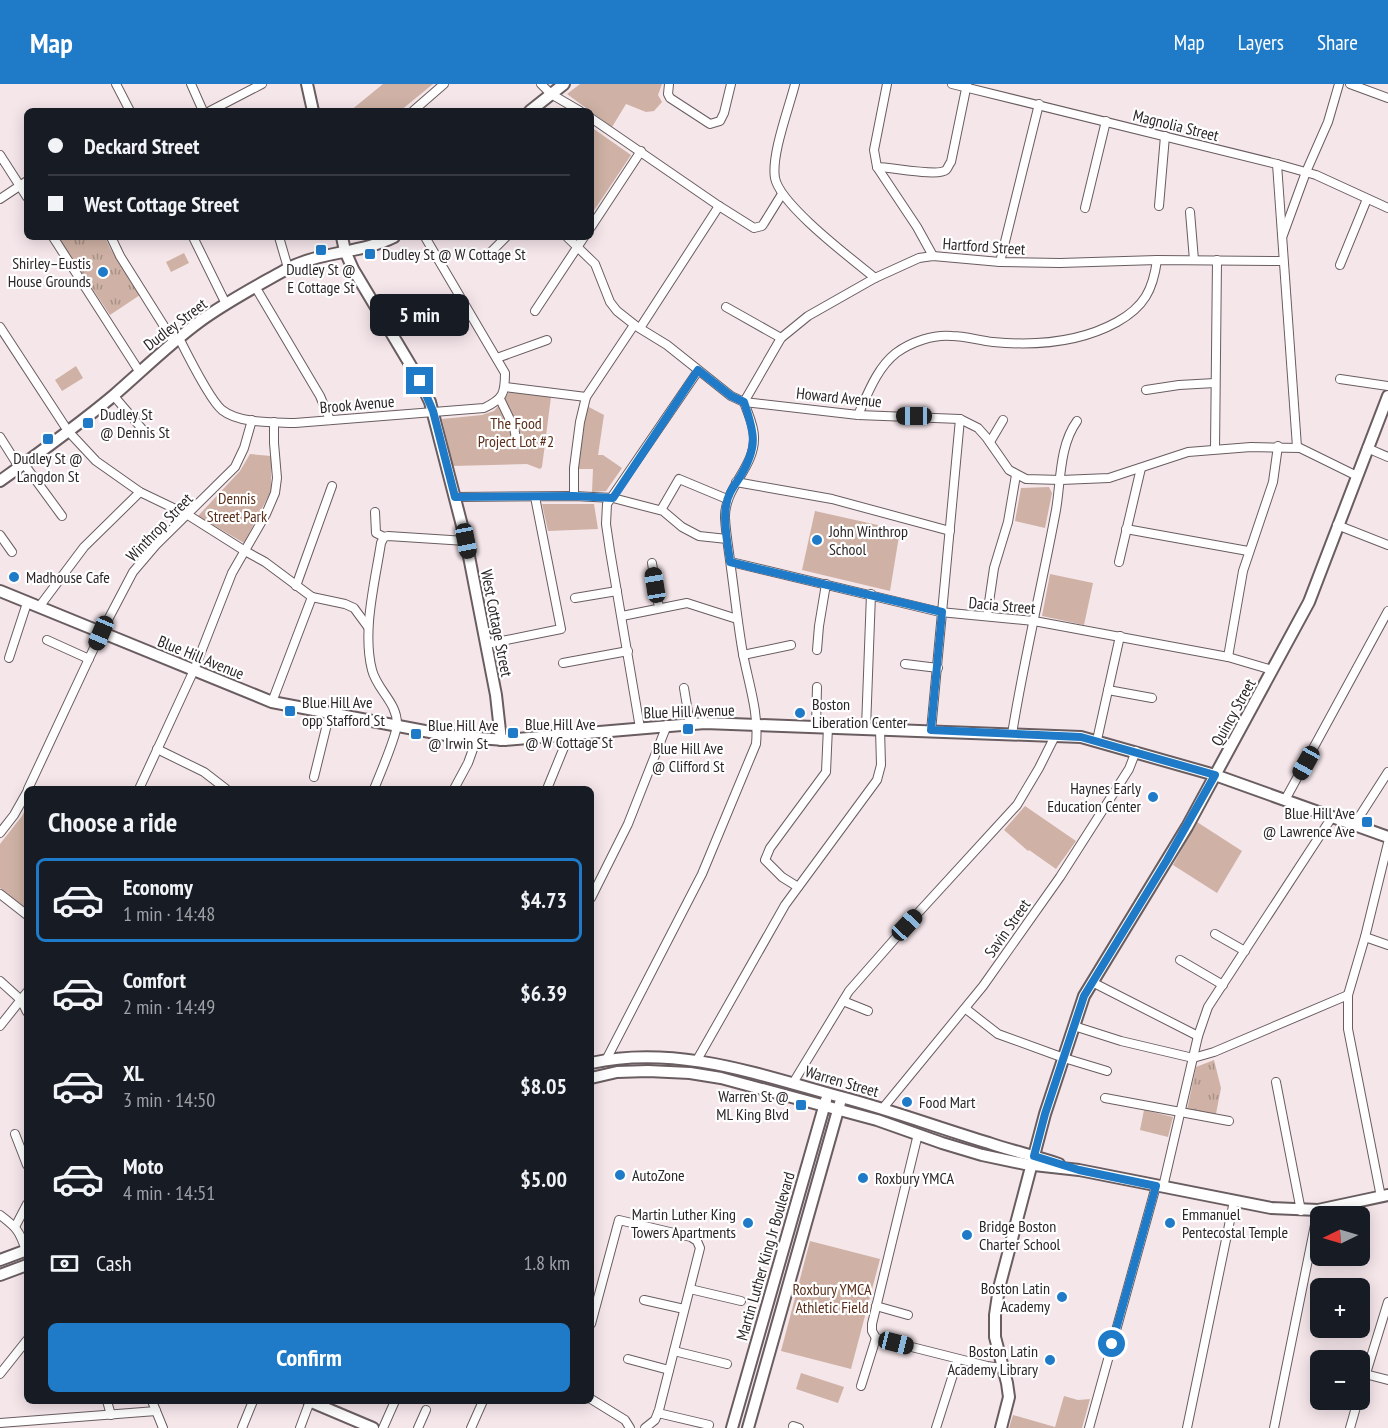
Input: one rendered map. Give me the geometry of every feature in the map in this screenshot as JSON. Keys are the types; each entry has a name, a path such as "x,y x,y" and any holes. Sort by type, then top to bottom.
{"main road":[{"path":"307,84 312,108"},
{"path":"534,108 564,84"},
{"name":"West Cottage Street","path":"343,240 353,269 420,381 433,411 466,541 499,712 501,740"},
{"name":"Dudley Street","path":"0,481 113,396 176,340 226,304 288,268 312,259 387,240"},
{"name":"Quincy Street","path":"1000,1428 1009,1397 995,1337 996,1308 1002,1274 1045,1114 1084,996 1167,860 1309,602 1388,396"},
{"name":"Blue Hill Avenue","path":"0,591 272,702 451,736 501,740 667,725 758,724 1081,737 1215,775 1388,837"},
{"name":"Warren Street","path":"594,1062 648,1057 696,1060 729,1066 882,1108 1033,1160"},
{"name":"Warren Street","path":"594,1077 610,1073 636,1071 698,1074 721,1078 877,1120 962,1150 1033,1160 1271,1208 1310,1210"},
{"name":"Martin Luther King Jr Boulevard","path":"732,1428 828,1093"},
{"name":"Martin Luther King Jr Boulevard","path":"748,1428 842,1097"},
{"name":"Warren Street","path":"1337,1206 1385,1196"},
{"path":"0,1260 24,1251"},
{"path":"0,1275 24,1266"},
{"path":"316,1404 373,1428"}],"street":[{"path":"116,84 128,108"},
{"path":"191,84 202,108"},
{"path":"218,108 262,84"},
{"path":"416,108 444,84"},
{"path":"541,84 551,94 575,108"},
{"path":"669,84 670,98 710,124 720,121 731,84"},
{"path":"795,84 774,166 775,180 782,194 816,228 875,278"},
{"path":"887,84 874,150 877,167 917,227 933,256"},
{"name":"Magnolia Street","path":"952,84 1306,172 1388,208"},
{"path":"1282,240 1306,172 1328,122 1339,84"},
{"path":"1350,84 1388,98"},
{"path":"877,167 938,174 946,170 951,162 967,86"},
{"path":"1000,262 1039,104"},
{"path":"594,120 754,228 765,223 782,194"},
{"path":"1085,208 1106,121"},
{"path":"1159,206 1165,136"},
{"path":"594,222 641,151"},
{"path":"0,155 23,184 0,198"},
{"path":"1277,164 1282,261 1297,447"},
{"path":"1340,265 1367,199"},
{"path":"574,496 574,468 586,397 637,327 719,206"},
{"path":"1190,212 1194,260"},
{"path":"55,240 139,371"},
{"name":"Brook Avenue","path":"112,240 120,256 218,405 228,414 274,422 330,420 484,408 500,399"},
{"path":"194,240 226,304"},
{"path":"280,240 288,268"},
{"path":"427,240 505,373 505,387 500,399 514,428 517,443"},
{"path":"486,257 503,240"},
{"name":"Howard Avenue","path":"571,240 595,264 609,302 616,311 667,345 731,396 744,402 858,414 960,418"},
{"path":"535,311 582,240"},
{"name":"Hartford Street","path":"744,402 781,338 808,316 910,261 933,256 1000,262 1060,263 1157,260 1282,261"},
{"path":"858,414 881,369 897,353 909,346 940,336 1023,343 1085,337 1131,315 1152,287 1157,260"},
{"path":"1215,449 1217,260"},
{"path":"256,288 320,396 330,420"},
{"path":"726,307 781,338"},
{"path":"0,327 68,431 96,461 140,492 188,515 265,562 312,597 354,608 368,627"},
{"path":"497,358 547,340"},
{"path":"640,728 606,524 607,504 698,370"},
{"path":"1340,379 1388,386"},
{"path":"1146,390 1215,383"},
{"path":"505,387 586,397"},
{"path":"113,396 143,430"},
{"path":"606,1060 702,874 756,744 758,724 737,619 725,507 750,459 754,443 752,425 744,402"},
{"path":"931,730 960,418 978,428 1004,465 1016,475 1026,478 1060,480 1108,478 1188,452 1278,446 1297,447 1357,476"},
{"name":"Winthrop Street","path":"30,786 101,633 141,561 235,467 244,448 252,420"},
{"path":"990,442 1003,420"},
{"path":"140,786 194,670 232,573 266,514 277,484 274,422"},
{"path":"1012,734 1066,444 1077,422"},
{"path":"0,437 62,516"},
{"path":"1228,657 1248,551 1273,482 1278,446"},
{"path":"1367,447 1388,457"},
{"path":"1119,562 1141,468"},
{"path":"987,616 994,568 1008,522 1016,475"},
{"path":"661,510 679,479 728,500"},
{"path":"736,482 832,499 950,531"},
{"path":"296,586 332,486"},
{"path":"39,607 84,547 140,492"},
{"path":"455,497 613,498 661,510 691,533 708,538 727,538"},
{"path":"487,644 561,629 535,497"},
{"path":"375,512 376,533 384,537 466,541"},
{"path":"1337,525 1388,545"},
{"path":"1126,529 1248,551"},
{"path":"0,536 12,552"},
{"path":"375,786 398,725 390,701 372,670 368,627 381,543 384,537"},
{"path":"652,562 659,608"},
{"name":"Dacia Street","path":"730,562 942,612 1034,621 1120,636 1228,657 1272,670"},
{"path":"817,650 826,584"},
{"path":"575,598 617,591"},
{"path":"866,728 871,594"},
{"path":"272,702 312,597"},
{"path":"9,658 27,603"},
{"path":"622,616 687,603 737,619"},
{"path":"1285,800 1388,611"},
{"path":"1097,740 1120,636"},
{"path":"47,640 89,660"},
{"path":"743,655 791,645"},
{"path":"563,663 627,651"},
{"path":"905,664 938,668"},
{"path":"816,726 817,687"},
{"path":"684,688 690,724"},
{"path":"1108,690 1152,698"},
{"path":"314,777 330,712"},
{"path":"594,892 628,824 667,725"},
{"path":"798,887 776,872 765,860 770,848 826,772 828,727"},
{"path":"696,1060 785,905 877,780 881,765 880,729"},
{"path":"548,786 569,735"},
{"path":"793,1083 843,1001 861,978 1017,805 1055,736"},
{"path":"456,786 468,763 477,738"},
{"path":"157,749 204,772 222,786"},
{"name":"Savin Street","path":"882,1108 966,1009 1060,877 1129,770 1136,752"},
{"path":"1354,825 1388,772"},
{"name":"Winthrop Street","path":"0,832 14,815 24,797"},
{"path":"1089,1428 1160,1186 1197,1036 1208,1007 1332,817"},
{"path":"1385,1196 1348,1029 1348,995 1365,938 1388,843"},
{"path":"0,894 24,913"},
{"path":"1215,934 1245,951"},
{"path":"1365,938 1388,945"},
{"path":"1180,960 1223,984"},
{"path":"0,981 21,1000 24,1006"},
{"path":"1092,982 1197,1036"},
{"path":"1074,1026 1121,1041 1193,1058 1214,1052 1348,995"},
{"path":"0,1026 24,996"},
{"path":"843,1001 868,1011"},
{"path":"966,1009 998,1034 1107,1071"},
{"path":"1276,1082 1301,1211"},
{"path":"1106,1098 1229,1121"},
{"path":"15,1134 24,1157"},
{"path":"861,1386 876,1338 871,1328 918,1134"},
{"path":"1187,1428 1234,1201"},
{"path":"15,1227 24,1210"},
{"path":"0,1215 20,1233 24,1244"},
{"path":"594,1313 619,1220 697,1241 700,1248 658,1413 655,1420 645,1428"},
{"path":"1274,1428 1310,1250"},
{"path":"690,1289 741,1301"},
{"path":"644,1300 684,1309"},
{"path":"1370,1358 1388,1302"},
{"path":"876,1306 908,1315"},
{"path":"876,1338 1002,1368"},
{"path":"0,1374 24,1344"},
{"path":"674,1351 727,1364"},
{"path":"628,1359 669,1370"},
{"path":"936,1428 958,1359"},
{"path":"1370,1375 1388,1380"},
{"path":"594,1401 626,1420 630,1428"},
{"path":"108,1404 111,1415"},
{"path":"154,1404 163,1428"},
{"path":"242,1428 252,1404"},
{"path":"300,1428 308,1404"},
{"path":"383,1428 394,1404"},
{"path":"471,1428 482,1404"},
{"path":"418,1428 426,1410"},
{"path":"1350,1428 1355,1410"},
{"path":"0,1424 156,1411"},
{"path":"658,1413 710,1425"}],"green space":[{"path":"383,84 433,84 404,108 354,108"},
{"path":"580,84 662,84 658,95 662,102 654,111 646,112 626,104 612,127 594,114 594,108 586,108 567,94"},
{"path":"594,129 631,155 594,210"},
{"name":"Shirley–Eustis House Grounds","path":"60,240 106,240 140,295 110,315"},
{"path":"184,253 189,263 171,272 166,262"},
{"path":"76,366 83,378 62,391 55,380"},
{"name":"The Food Project Lot #2","path":"510,391 551,397 542,467 540,469 527,464 453,466 442,419 482,415 494,411"},
{"path":"587,406 604,415 598,455 603,455 622,468 606,491 592,492 593,469 578,469"},
{"name":"Dennis Street Park","path":"250,454 271,456 271,491 244,543 198,516 240,471"},
{"path":"1049,487 1052,493 1045,528 1015,521 1021,488"},
{"path":"542,504 594,504 598,529 548,531"},
{"path":"815,511 900,530 890,591 802,570"},
{"path":"1050,574 1093,583 1084,625 1042,616"},
{"path":"1025,806 1076,841 1056,869 1028,851 1004,830"},
{"path":"24,812 24,907 0,888 0,844"},
{"path":"1197,822 1242,851 1217,893 1173,865"},
{"path":"1214,1060 1221,1088 1216,1114 1187,1110 1196,1067"},
{"path":"1144,1110 1173,1117 1168,1137 1140,1130"},
{"name":"Roxbury YMCA Athletic Field","path":"810,1241 880,1259 851,1369 781,1351"},
{"path":"801,1373 844,1387 838,1403 796,1389"},
{"path":"1064,1396 1078,1400 1090,1399 1082,1428 1009,1428 1013,1415 1055,1427"}],"place":[{"name":"Dudley St @ E Cottage St","path":"321,250"},
{"name":"Dudley St @ W Cottage St","path":"370,254"},
{"name":"Shirley–Eustis House Grounds","path":"103,272"},
{"name":"Dudley St @ Dennis St","path":"88,423"},
{"name":"Dudley St @ Langdon St","path":"48,439"},
{"name":"John Winthrop School","path":"817,540"},
{"name":"Madhouse Cafe","path":"14,577"},
{"name":"Blue Hill Ave opp Stafford St","path":"290,711"},
{"name":"Boston Liberation Center","path":"800,713"},
{"name":"Blue Hill Ave @ Clifford St","path":"688,729"},
{"name":"Blue Hill Ave @ W Cottage St","path":"513,733"},
{"name":"Blue Hill Ave @ Irwin St","path":"416,734"},
{"name":"Haynes Early Education Center","path":"1153,797"},
{"name":"Blue Hill Ave @ Lawrence Ave","path":"1367,822"},
{"name":"Food Mart","path":"907,1102"},
{"name":"Warren St @ ML King Blvd","path":"801,1105"},
{"name":"AutoZone","path":"620,1175"},
{"name":"Roxbury YMCA","path":"863,1178"},
{"name":"Martin Luther King Towers Apartments","path":"748,1223"},
{"name":"Emmanuel Pentecostal Temple","path":"1170,1223"},
{"name":"Bridge Boston Charter School","path":"967,1235"},
{"name":"Boston Latin Academy","path":"1062,1297"},
{"name":"Boston Latin Academy Library","path":"1050,1360"}],"route":[{"path":"420,381 433,411 455,497 613,498 698,370 731,396 744,402 754,436 750,459 728,496 725,507 730,562 942,612 937,688 931,730 1081,737 1215,775 1167,860 1084,996 1045,1114 1034,1156 1079,1170 1156,1186 1112,1344"}]}
